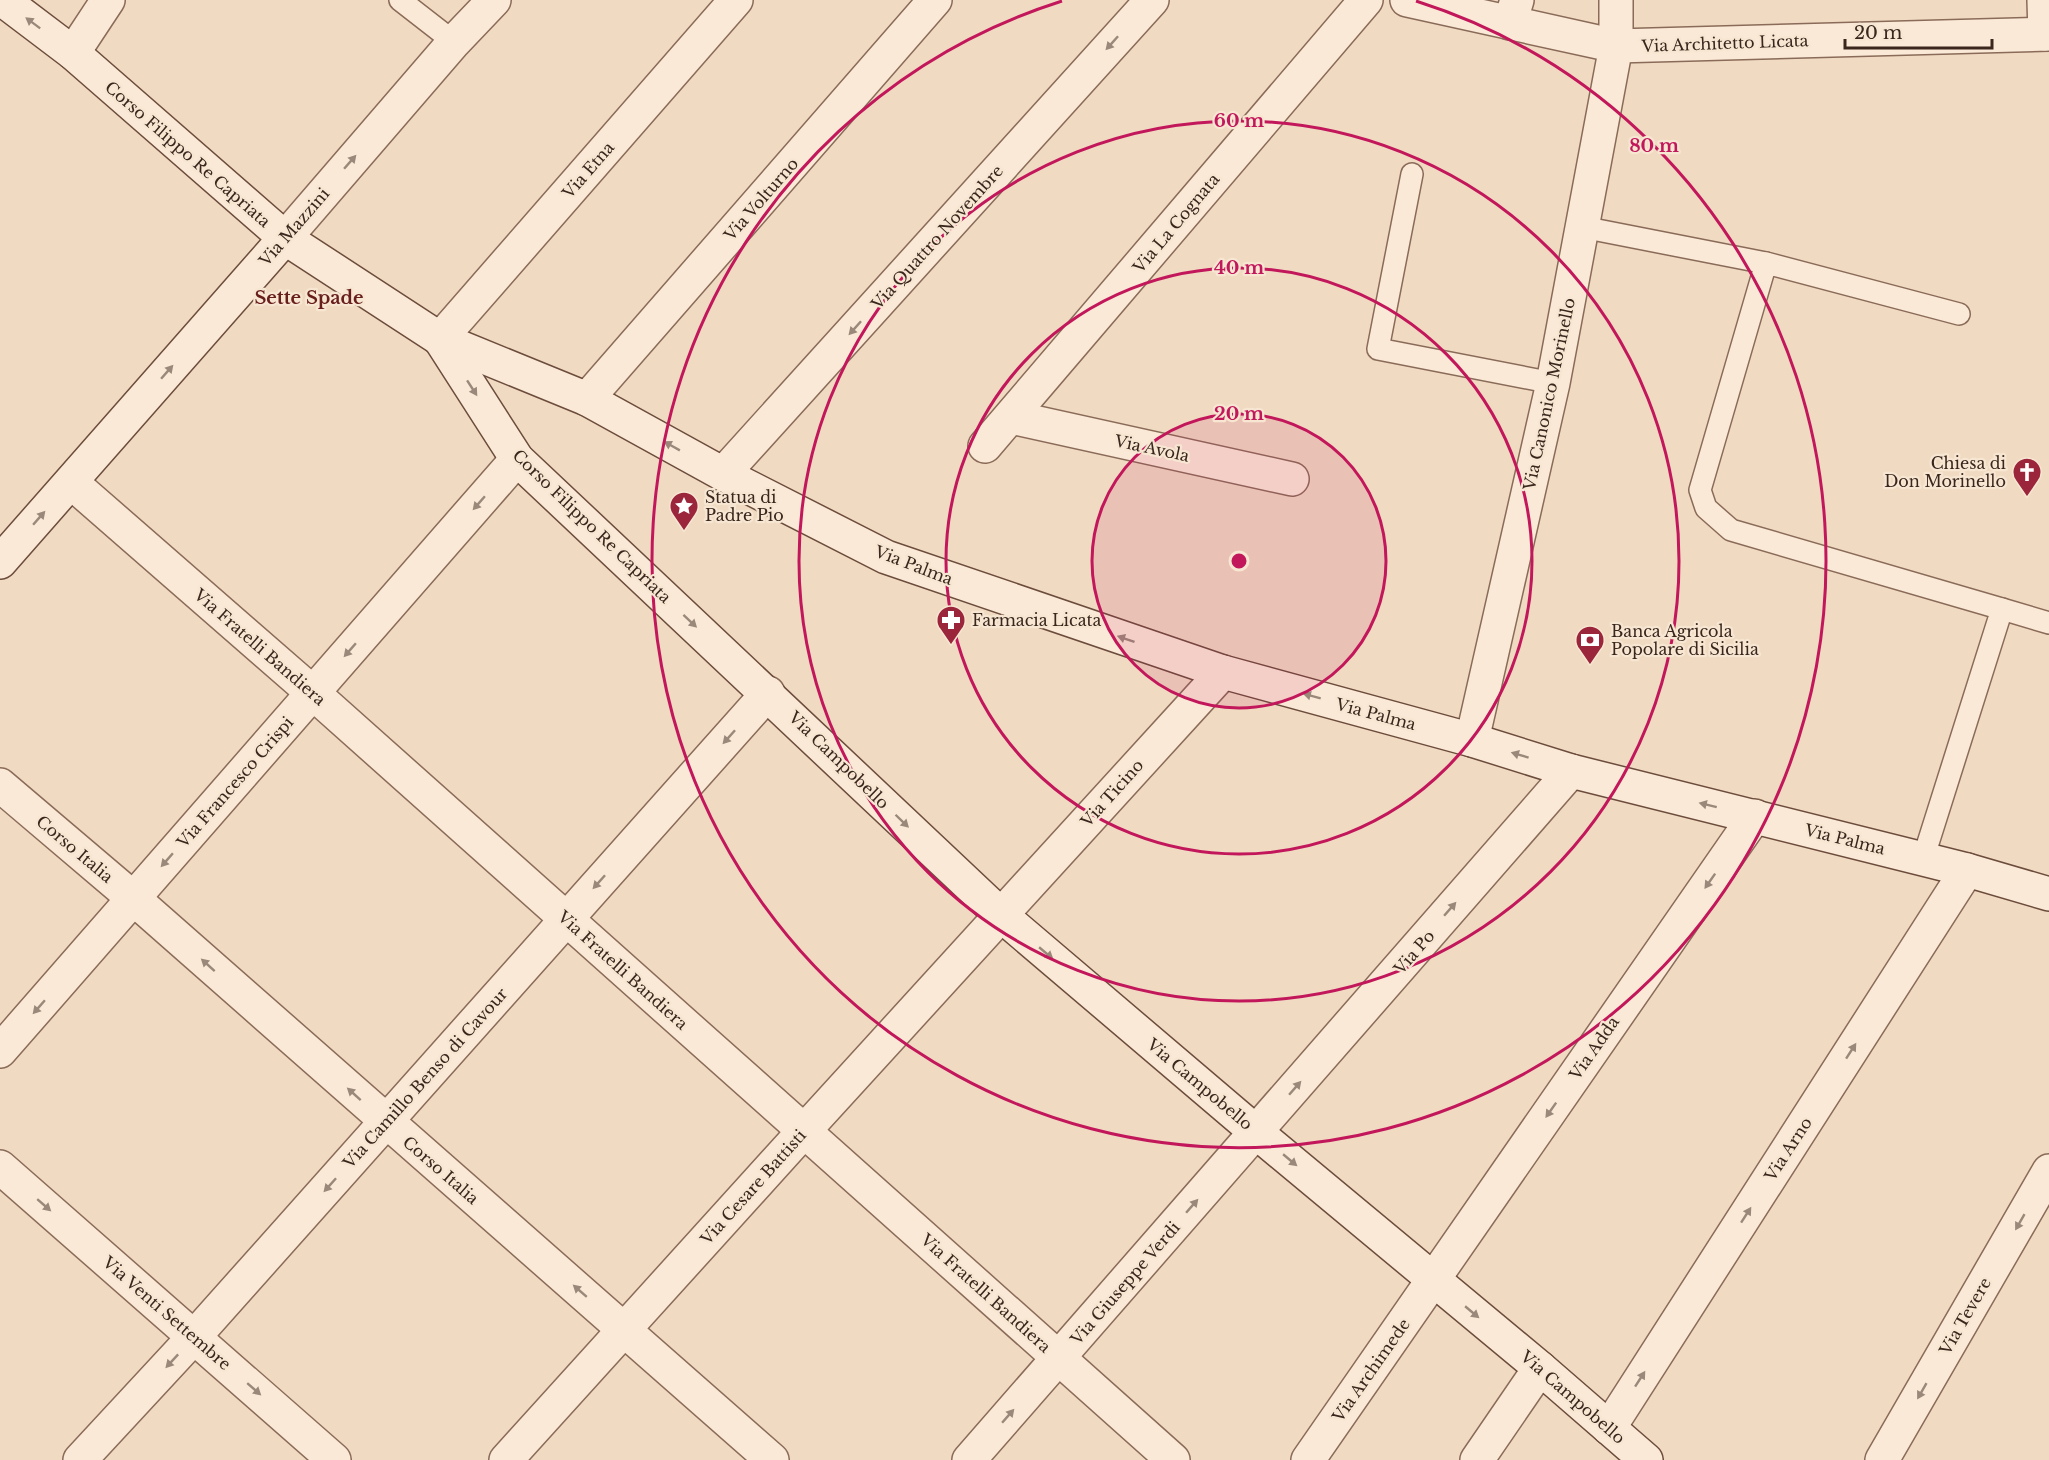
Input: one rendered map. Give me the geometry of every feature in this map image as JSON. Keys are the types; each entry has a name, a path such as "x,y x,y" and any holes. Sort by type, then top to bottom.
{"street":[{"name":"Corso Filippo Re Capriata","path":"3,0 73,52 285,238 440,339 587,399 723,474"},
{"path":"73,52 108,0"},
{"name":"Via Mazzini","path":"0,562 454,42 494,0"},
{"name":"Via Etna","path":"440,339 736,0"},
{"name":"Via Volturno","path":"587,399 935,0"},
{"name":"Via Quattro Novembre","path":"723,474 1152,0"},
{"name":"Via La Cognata","path":"985,446 1366,0"},
{"name":"Via Architetto Licata","path":"1407,0 1514,12 1616,46 2047,34"},
{"name":"Via Canonico Morinello","path":"1472,740 1553,383 1616,46 1616,0"},
{"path":"2044,0 2047,34"},
{"name":"Corso Filippo Re Capriata","path":"440,339 517,459 768,693"},
{"name":"Via Avola","path":"1011,417 1292,479"},
{"name":"Via Francesco Crispi","path":"0,1051 517,459"},
{"name":"Via Palma","path":"723,474 886,556 1223,672 1472,740 1570,771 1967,870 2049,894"},
{"name":"Via Fratelli Bandiera","path":"71,482 313,693 1173,1460"},
{"name":"Via Ticino","path":"1001,915 1223,672"},
{"name":"Via Campobello","path":"768,693 1001,915 1540,1368 1646,1460"},
{"name":"Via Camillo Benso di Cavour","path":"80,1460 194,1337 768,693"},
{"name":"Via Po","path":"1257,1132 1570,771"},
{"name":"Corso Italia","path":"0,785 133,898 772,1460"},
{"name":"Via Adda","path":"1433,1280 1755,816"},
{"name":"Via Arno","path":"1609,1428 1967,870"},
{"name":"Via Cesare Battisti","path":"506,1460 1001,915"},
{"name":"Via Giuseppe Verdi","path":"969,1460 1257,1132"},
{"name":"Via Venti Settembre","path":"0,1167 334,1460"},
{"name":"Via Tevere","path":"1882,1460 2049,1172"},
{"name":"Via Archimede","path":"1308,1460 1433,1280"},
{"path":"1477,1460 1540,1368"}],"lane":[{"path":"400,0 454,42"},
{"path":"1412,174 1378,349 1553,383"},
{"path":"1582,227 1766,263 1959,314"},
{"path":"1766,263 1700,490 1706,508 1731,530 2049,623"},
{"path":"1923,859 2002,609"}],"place":[{"name":"Chiesa di Don Morinello","path":"2027,498"},
{"name":"Statua di Padre Pio","path":"684,532"},
{"name":"Farmacia Licata","path":"951,646"},
{"name":"Banca Agricola Popolare di Sicilia","path":"1590,666"}],"district":[{"name":"Sette Spade","path":"309,298"}]}
